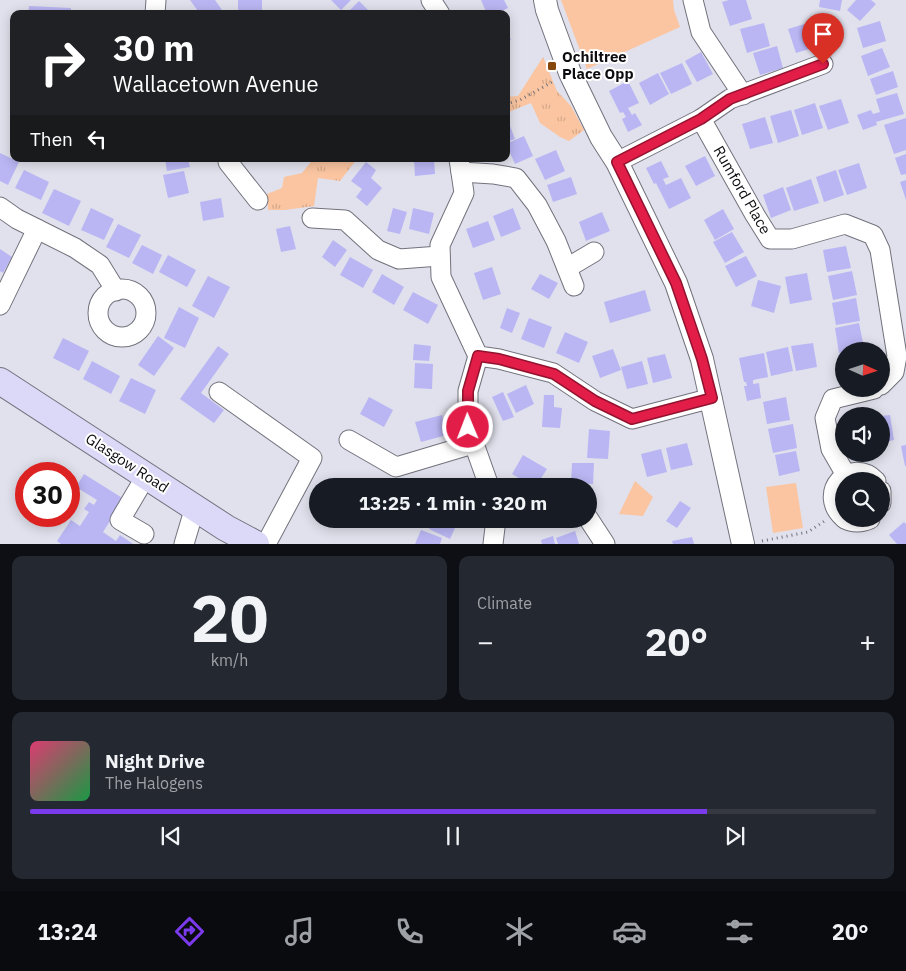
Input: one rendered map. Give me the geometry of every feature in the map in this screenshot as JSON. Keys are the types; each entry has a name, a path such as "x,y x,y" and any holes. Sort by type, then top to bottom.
{"main road":[{"name":"Glasgow Road","path":"0,381 226,528 256,544"}],"street":[{"path":"545,0 570,72 600,137 617,162 676,283 702,359 751,543"},
{"path":"693,0 701,32 743,95"},
{"path":"617,162 701,119 730,99 823,64"},
{"name":"Rumford Place","path":"701,119 770,239 792,239 845,224 873,235 880,250 897,356 894,372 890,376"},
{"path":"228,162 258,200"},
{"path":"485,478 468,427 468,391 478,356 441,277 440,244 464,193 460,166 516,178 537,205 556,241 574,286"},
{"path":"0,207 37,229 76,248 100,265 116,291"},
{"path":"312,218 345,220 378,250 399,259 440,256"},
{"path":"0,305 37,229"},
{"path":"567,268 594,252"},
{"path":"478,356 499,359 554,374 595,401 632,419 712,398"},
{"path":"219,392 312,458 266,544"},
{"path":"837,398 833,399 826,418 831,450 844,472"},
{"path":"349,440 396,466 473,444"},
{"path":"144,534 120,520 146,476"},
{"path":"835,486 832,495 835,507"},
{"path":"184,544 195,507"},
{"path":"493,544 495,528"},
{"path":"595,528 605,544"}],"path":[{"path":"510,103 520,100 570,72"},
{"path":"751,543 808,532 835,519"}],"green space":[{"path":"561,0 673,0 674,10 680,27 587,69"},
{"path":"543,57 557,91 571,106 584,130 569,141 540,123 531,103 510,111 510,97 518,96"},
{"path":"311,162 355,162 340,181 318,178 314,206 268,210 267,194 282,188 284,177 302,173"},
{"path":"287,176 315,176 310,203 283,205"},
{"path":"635,481 653,497 643,516 619,514"},
{"path":"796,483 803,528 773,533 766,487"}],"building":[{"path":"190,0 215,0 222,10 197,10"},
{"path":"238,0 262,0 262,10 238,10"},
{"path":"331,0 351,0 341,10"},
{"path":"481,0 504,0 508,8 504,10 485,10"},
{"path":"746,0 752,19 730,26 722,2"},
{"path":"820,0 842,0 840,11 819,7"},
{"path":"856,0 871,0 876,4 860,21 847,10"},
{"path":"359,1 368,10 350,10"},
{"path":"29,6 71,8 71,10 28,10"},
{"path":"880,21 886,41 863,48 857,28"},
{"path":"811,22 819,46 796,53 788,29"},
{"path":"764,23 770,46 747,53 740,29"},
{"path":"777,46 783,68 760,75 753,53"},
{"path":"882,48 890,67 868,76 861,56"},
{"path":"701,52 713,74 697,82 685,61"},
{"path":"682,63 692,84 671,94 660,73"},
{"path":"893,71 898,87 876,95 870,79"},
{"path":"658,73 669,94 650,105 639,83"},
{"path":"628,81 639,103 628,108 632,115 635,113 642,125 628,132 622,119 626,117 623,112 620,113 609,91"},
{"path":"897,93 904,114 876,122 877,125 863,130 857,115 871,110 873,114 880,112 876,99"},
{"path":"841,99 849,123 828,130 819,106"},
{"path":"815,103 823,128 802,135 794,110"},
{"path":"791,110 799,136 778,143 770,116"},
{"path":"765,117 773,143 750,149 742,124"},
{"path":"906,118 906,150 894,154 884,125"},
{"path":"510,126 515,139 510,141"},
{"path":"524,136 533,156 515,164 510,153 510,142"},
{"path":"556,150 565,171 545,180 535,159"},
{"path":"0,153 10,158 10,162 19,162 8,185 0,181"},
{"path":"906,154 906,174 901,175 895,158"},
{"path":"705,156 715,176 696,186 685,166"},
{"path":"661,161 669,177 663,179 666,185 681,178 691,198 669,209 646,168"},
{"path":"166,162 189,162 190,167 167,171"},
{"path":"366,162 376,170 371,178 382,188 367,206 356,197 362,189 351,181"},
{"path":"414,162 434,162 435,174 415,176"},
{"path":"859,163 867,188 847,195 838,170"},
{"path":"24,170 49,182 41,200 15,188"},
{"path":"836,170 844,195 824,202 816,177"},
{"path":"184,171 189,193 168,198 163,175"},
{"path":"571,177 577,194 553,202 547,185"},
{"path":"811,179 819,203 794,211 786,188"},
{"path":"906,180 906,200 900,182"},
{"path":"783,187 791,210 771,218 763,195"},
{"path":"54,189 81,201 69,226 42,213"},
{"path":"221,198 224,217 203,221 200,202"},
{"path":"91,208 114,219 104,240 81,230"},
{"path":"393,208 407,212 400,234 387,231"},
{"path":"413,208 434,213 429,234 409,229"},
{"path":"513,208 521,229 501,237 493,216"},
{"path":"723,209 734,229 715,240 704,220"},
{"path":"602,212 610,231 586,241 579,222"},
{"path":"488,221 495,240 473,248 466,229"},
{"path":"118,224 141,235 129,258 106,247"},
{"path":"290,226 296,249 281,252 276,229"},
{"path":"732,232 744,252 725,263 713,242"},
{"path":"333,240 347,250 335,267 322,257"},
{"path":"142,245 162,255 153,274 132,263"},
{"path":"846,246 851,268 827,272 823,250"},
{"path":"0,249 12,257 3,273 0,271"},
{"path":"168,255 196,270 187,287 159,272"},
{"path":"746,256 757,276 736,287 725,266"},
{"path":"350,257 373,270 363,288 340,275"},
{"path":"492,267 501,294 483,300 474,273"},
{"path":"852,271 857,295 833,300 828,276"},
{"path":"807,273 812,300 790,304 785,277"},
{"path":"382,274 404,287 394,305 372,292"},
{"path":"540,274 558,283 549,299 531,289"},
{"path":"208,276 230,287 214,318 192,306"},
{"path":"758,280 781,286 774,313 751,306"},
{"path":"645,290 651,311 610,323 604,302"},
{"path":"413,292 438,305 428,324 403,310"},
{"path":"856,298 860,321 836,325 832,303"},
{"path":"179,307 199,318 185,348 164,338"},
{"path":"507,308 520,313 512,333 500,328"},
{"path":"529,318 552,327 544,348 521,339"},
{"path":"859,323 863,342 837,342 835,328"},
{"path":"565,332 588,342 579,363 556,353"},
{"path":"158,336 174,348 154,376 138,365"},
{"path":"63,338 89,351 79,371 53,358"},
{"path":"813,343 817,367 796,371 791,346"},
{"path":"414,344 431,346 429,361 413,360"},
{"path":"218,346 229,354 201,393 224,410 214,423 180,399"},
{"path":"788,347 793,371 771,376 766,352"},
{"path":"613,349 621,370 600,378 592,356"},
{"path":"764,353 768,377 753,380 753,384 759,383 761,398 747,401 744,386 747,386 746,382 744,382 739,358"},
{"path":"665,354 672,378 653,383 647,358"},
{"path":"92,361 120,376 111,394 83,379"},
{"path":"642,361 648,384 627,389 621,367"},
{"path":"415,363 433,364 432,389 414,388"},
{"path":"131,378 156,390 145,414 119,401"},
{"path":"526,385 534,404 516,413 507,394"},
{"path":"503,392 514,417 503,421 492,397"},
{"path":"544,395 554,395 554,407 562,408 560,428 542,427"},
{"path":"369,397 393,410 384,427 360,414"},
{"path":"786,397 790,420 767,424 763,402"},
{"path":"442,415 447,435 421,442 415,422"},
{"path":"890,415 894,440 890,441"},
{"path":"793,424 797,448 773,453 768,429"},
{"path":"589,429 610,431 608,459 587,458"},
{"path":"687,443 693,465 671,470 666,448"},
{"path":"906,445 906,466 905,466 901,446"},
{"path":"661,449 667,472 647,477 641,454"},
{"path":"796,451 800,471 779,476 775,455"},
{"path":"523,455 547,469 541,478 519,478 512,474"},
{"path":"572,463 594,463 593,478 571,478"},
{"path":"84,474 124,499 103,532 116,541 120,535 133,544 61,544 57,541 66,527 80,527 89,512 84,509 89,502 94,505 97,500 80,489 80,480"},
{"path":"680,501 691,508 677,528 666,521"},
{"path":"904,522 906,524 906,544 897,544 889,535"},
{"path":"429,528 455,528 450,539"},
{"path":"421,530 442,538 440,544 415,544"},
{"path":"575,531 579,544 558,544 556,538"},
{"path":"553,536 555,544 542,544 541,540"},
{"path":"692,537 694,544 673,544 672,541"}],"place":[{"name":"Ochiltree Place Opp","path":"552,66"}],"route":[{"path":"468,427 468,391 478,356 499,359 554,374 595,401 632,419 712,398 702,359 676,283 617,162 701,119 730,99 823,64"}]}
